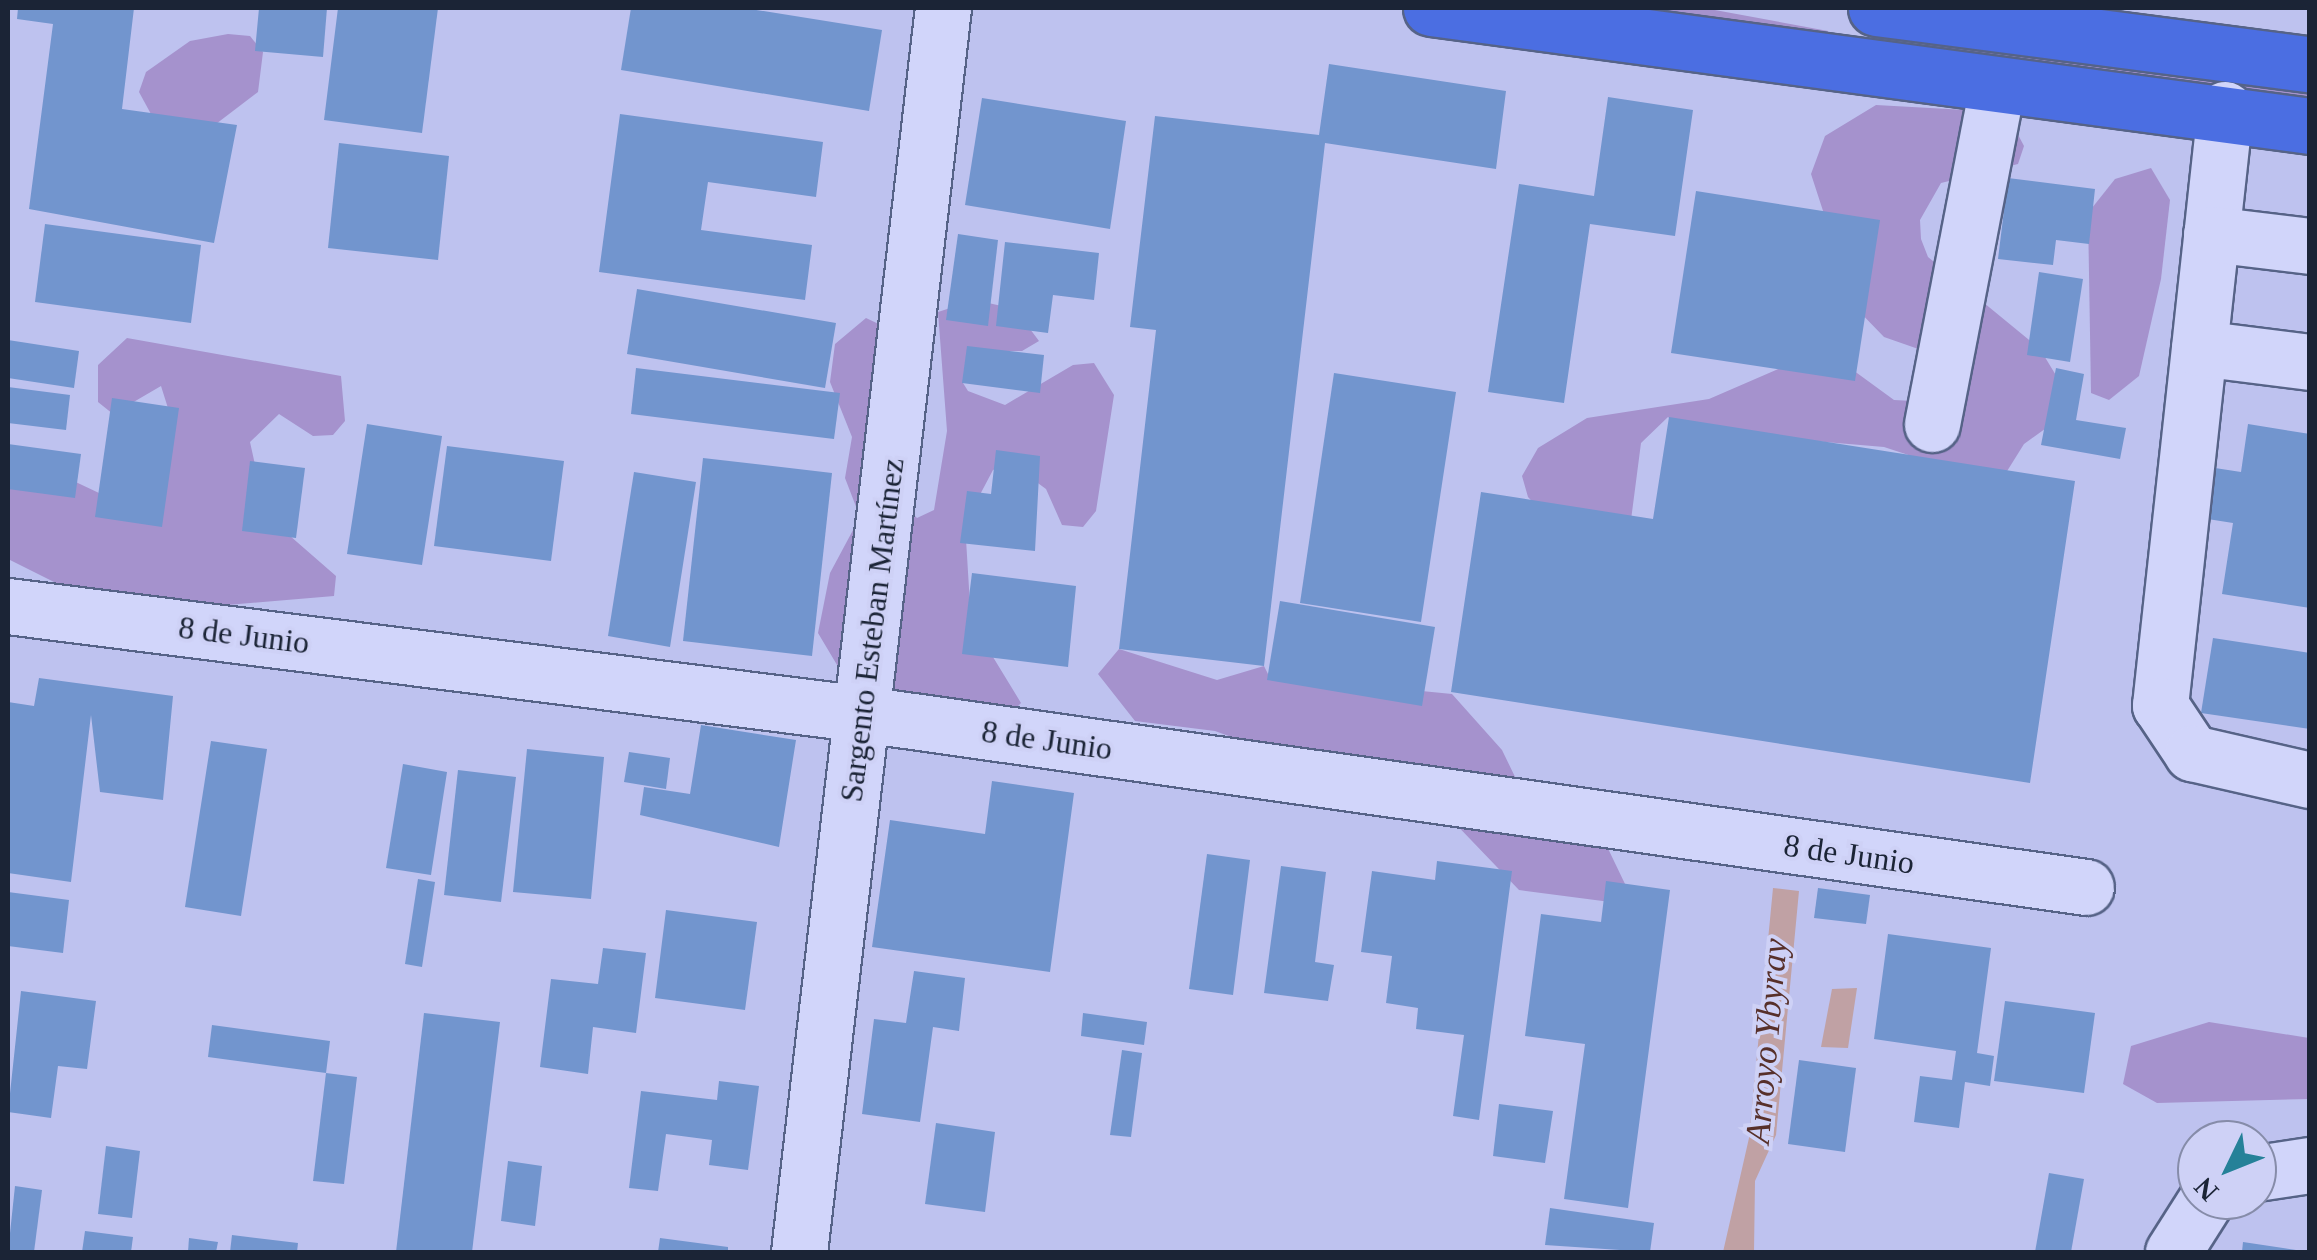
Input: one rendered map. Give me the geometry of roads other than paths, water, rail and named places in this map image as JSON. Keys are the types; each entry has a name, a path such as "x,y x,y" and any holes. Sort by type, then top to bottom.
{"highway":[{"path":"1431,8 1997,85 2225,109 2293,124 2296,62 1885,8"}],"street":[{"name":"Sargento Esteban Martínez","path":"799,1252 943,8"},
{"path":"1882,70 1885,8"},
{"path":"1932,424 1997,85"},
{"path":"2225,109 2160,705 2192,752 2310,780"},
{"path":"2211,234 2310,246"},
{"path":"2198,348 2310,362"},
{"name":"8 de Junio","path":"8,606 862,714 2086,887"},
{"path":"2277,1171 2310,1165"},
{"path":"2174,1252 2194,1220"}],"water":[{"name":"Arroyo Ybyray","path":"1773,888 1799,891 1776,1135 1755,1181 1754,1252 1723,1252 1749,1138"},
{"path":"1857,988 1848,1048 1821,1047 1832,989"}]}
